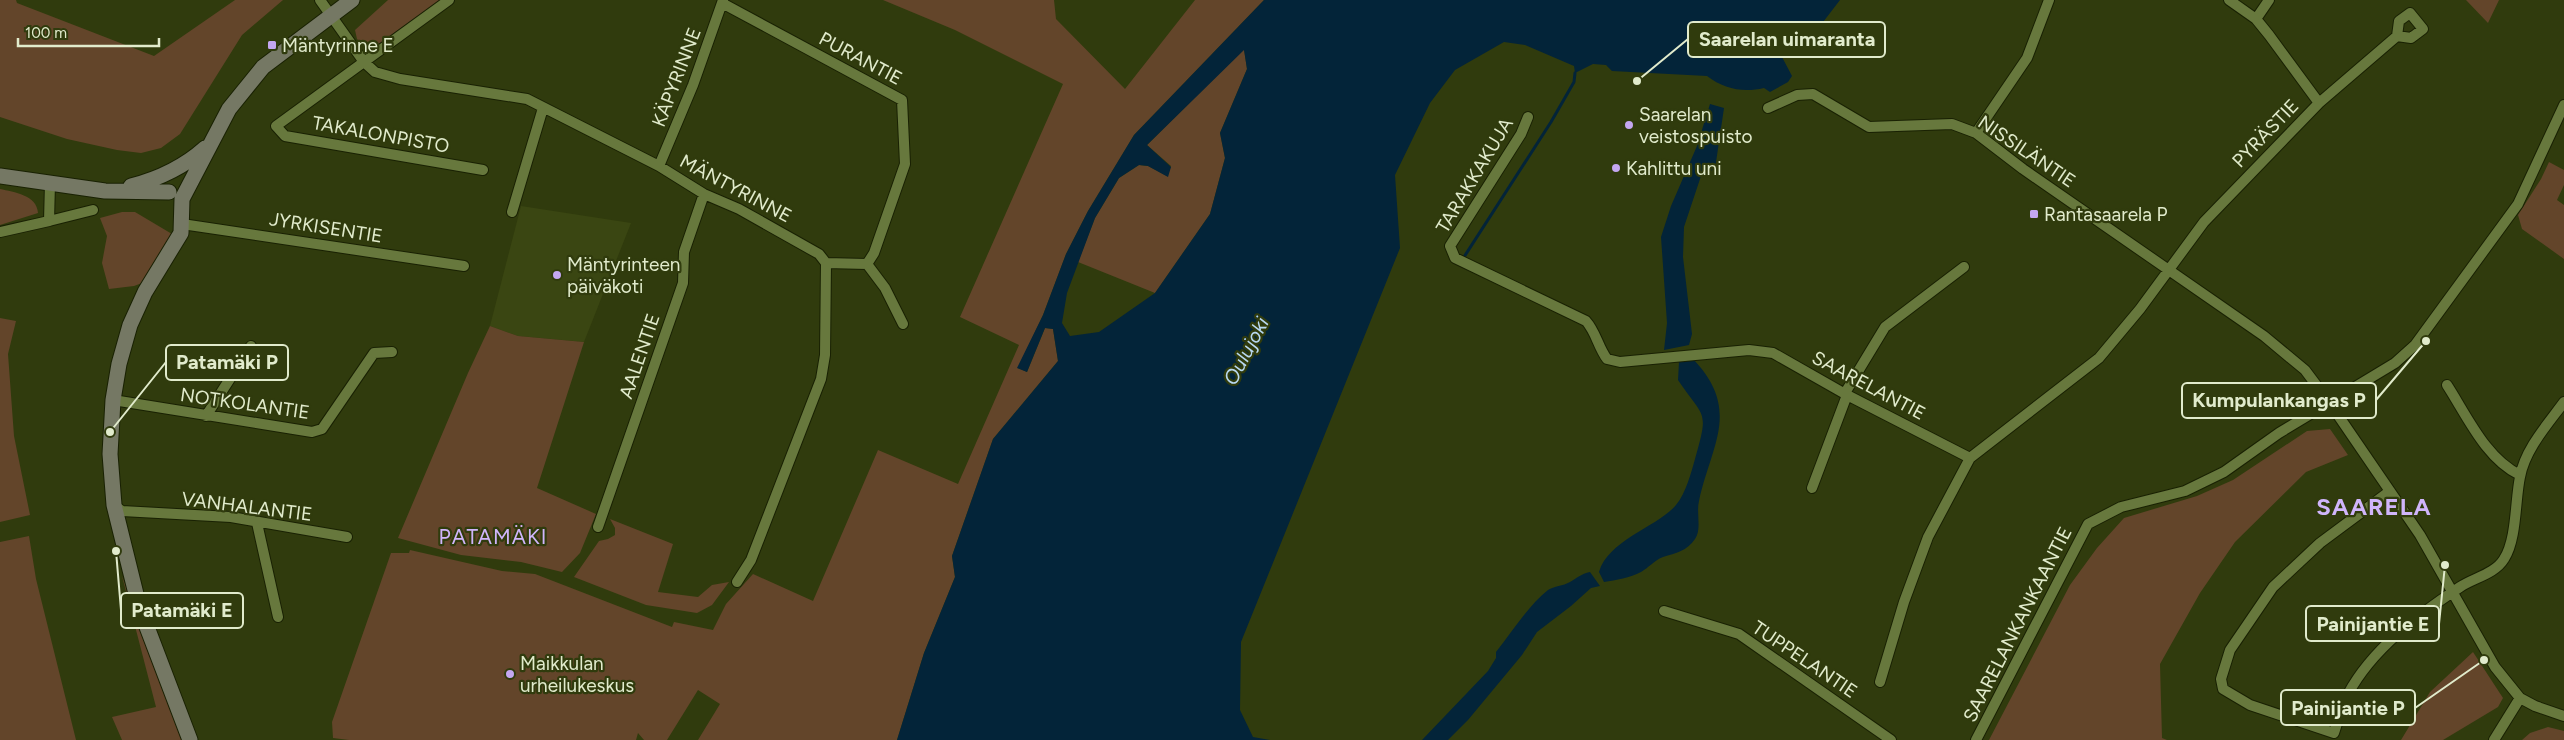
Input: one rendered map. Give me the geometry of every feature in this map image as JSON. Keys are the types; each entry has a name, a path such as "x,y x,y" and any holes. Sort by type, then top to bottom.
{"main road":[{"path":"180,190 229,109 263,67 352,0"},
{"path":"105,191 138,184 191,160 205,148 218,130"},
{"path":"172,170 188,172 180,190 181,233 145,292 130,325 119,364 113,400 110,454 114,506 139,606 190,740"},
{"path":"172,170 164,183 180,190"},
{"path":"0,176 105,191 180,190"}],"street":[{"name":"MÄNTYRINNE","path":"320,0 364,62 375,72 400,78 527,99 659,166 704,194 739,209 812,249 820,254 826,263"},
{"path":"364,62 449,0"},
{"path":"1976,133 2027,58 2049,0"},
{"name":"PYRÄSTIE","path":"1970,458 2099,358 2140,309 2204,222 2319,103 2256,19 2229,0"},
{"path":"2256,19 2270,0"},
{"name":"KÄPYRINNE","path":"659,166 693,86 723,1"},
{"name":"PURANTIE","path":"723,1 902,100 905,164 874,253 867,264"},
{"path":"2319,103 2397,36"},
{"name":"TAKALONPISTO","path":"364,62 276,126 285,136 483,170"},
{"name":"NISSILÄNTIE","path":"1768,108 1797,95 1813,94 1869,127 1952,124 1976,133 2023,169 2286,352 2305,370 2329,402 2420,535 2495,667 2520,698"},
{"name":"SAARELANKANKAANTIE","path":"1976,740 2088,524 2121,507 2185,491 2202,484 2224,472 2329,402 2395,363 2415,345 2518,204 2560,123 2564,105"},
{"path":"512,212 543,108"},
{"name":"TARAKKAKUJA","path":"1450,250 1450,246 1521,134 1528,117"},
{"path":"49,220 50,183"},
{"name":"AALENTIE","path":"598,527 683,283 684,252 704,194"},
{"path":"0,232 93,210"},
{"name":"JYRKISENTIE","path":"182,220 464,266"},
{"name":"SAARELANTIE","path":"1450,250 1455,258 1482,273 1586,321 1593,328 1599,349 1607,360 1620,362 1749,350 1773,353 1846,394 1970,458"},
{"path":"737,582 750,560 821,379 825,355 826,263 867,264 885,288 903,324"},
{"path":"1812,488 1846,394 1885,327 1964,267"},
{"path":"206,416 251,346"},
{"name":"NOTKOLANTIE","path":"113,400 312,432 322,429 374,353 392,352"},
{"path":"2447,385 2496,459 2507,469 2520,475"},
{"path":"2390,491 2320,543 2273,587 2230,650 2221,679 2223,689 2250,705 2334,733 2348,694 2374,658 2414,620 2452,592 2486,574 2504,559 2511,539 2520,475 2530,451 2564,402"},
{"path":"1880,682 1904,602 1928,537 1970,458"},
{"name":"VANHALANTIE","path":"114,506 122,511 231,517 347,537"},
{"path":"257,522 278,617"},
{"name":"TUPPELANTIE","path":"1664,612 1739,634 1891,740"},
{"path":"2494,740 2520,698 2535,706 2564,716"}],"shaded area":[{"path":"0,0 16,0 17,3 154,56 235,0 283,0 242,35 180,134 161,148 141,153 117,150 67,139 0,117"},
{"path":"388,0 440,0 373,48 365,47 357,39 355,30"},
{"path":"883,0 1054,0 1056,19 1125,89 1195,0 1264,0 1134,135 1088,211 1066,254 1043,315 1018,368 1027,372 1045,328 1053,329 1058,361 993,439 952,556 955,577 924,653 897,740 698,740 720,704 698,690 667,740 644,740 638,733 636,740 349,740 333,738 332,722 391,553 409,553 410,550 502,571 535,574 672,627 674,622 713,630 726,604 753,574 813,601 878,450 958,484 1019,345 960,317 1063,84 955,30"},
{"path":"2466,0 2499,0 2488,23"},
{"path":"1244,49 1247,69 1220,133 1225,158 1210,214 1155,293 1078,262 1095,218 1119,178 1139,165 1148,166 1167,176 1171,166 1147,145"},
{"path":"2549,162 2564,170 2564,185 2557,200 2564,205 2564,259 2522,229 2518,215 2541,179"},
{"path":"0,189 18,193 29,198 37,207 38,213 0,225"},
{"name":"Mäntyrinteen päiväkoti","path":"521,206 631,223 584,342 518,336 490,326"},
{"path":"122,212 135,212 172,234 142,283 134,286 109,289 102,263 107,236 100,218"},
{"path":"0,318 16,321 8,354 14,436 30,515 0,522"},
{"path":"490,326 518,336 584,342 537,488 596,514 580,553 562,572 521,562 461,555 398,538"},
{"path":"2330,429 2348,455 2306,472 2235,542 2200,593 2160,664 2162,738 2167,740 1989,740 2070,585 2097,548 2124,518 2197,496 2233,480 2307,431"},
{"path":"610,519 673,544 658,592 698,597 712,585 729,582 712,605 697,613 646,605 574,577 599,541 615,535 615,528"},
{"path":"29,536 36,579 76,740 0,740 0,542"},
{"path":"122,576 184,740 122,740 112,717 156,707"},
{"path":"2473,652 2503,698 2498,707 2443,740 2401,740 2430,692"},
{"path":"2548,727 2564,731 2564,740 2522,740 2530,733"}],"water":[{"name":"Oulujoki","path":"1264,0 1840,0 1820,26 1782,57 1792,76 1788,82 1770,92 1764,88 1734,89 1720,84 1707,76 1612,71 1606,65 1593,64 1575,73 1574,66 1525,45 1504,42 1455,70 1430,103 1395,175 1400,248 1241,642 1240,710 1253,737 1270,740 897,740 924,653 955,577 952,556 993,439 1058,361 1053,329 1045,328 1027,372 1017,368 1043,315 1066,254 1088,211 1134,135","holes":["1244,50 1247,69 1220,133 1225,158 1210,214 1155,293 1099,332 1070,336 1062,323 1067,293 1095,218 1119,178 1139,165 1148,166 1168,177 1171,167 1147,145"]},
{"path":"1710,104 1724,108 1715,169 1701,176 1684,227 1683,257 1692,334 1689,345 1664,350 1667,323 1661,237 1671,206 1697,146"},
{"path":"1681,358 1693,359 1708,377 1716,395 1720,412 1715,445 1699,501 1697,535 1685,549 1660,558 1641,572 1604,582 1599,572 1604,561 1612,551 1634,534 1668,513 1680,500 1688,483 1703,423 1699,409 1678,380"},
{"path":"1590,572 1600,586 1591,588 1537,632 1522,655 1468,720 1448,740 1422,740 1488,671 1496,658 1496,652 1527,611 1541,596 1550,589"}],"waterway":[{"path":"1464,257 1551,122 1574,82 1575,73"}],"place":[{"name":"Mäntyrinne E","path":"272,45"},
{"name":"Saarelan uimaranta","path":"1637,81"},
{"name":"Saarelan veistospuisto","path":"1629,125"},
{"name":"Kahlittu uni","path":"1616,168"},
{"name":"Rantasaarela P","path":"2034,214"},
{"name":"Mäntyrinteen päiväkoti","path":"557,275"},
{"name":"Kumpulankangas P","path":"2426,341"},
{"name":"Patamäki P","path":"110,432"},
{"name":"Patamäki E","path":"116,551"},
{"name":"Painijantie E","path":"2445,565"},
{"name":"Painijantie P","path":"2484,660"},
{"name":"Maikkulan urheilukeskus","path":"510,674"}],"district":[{"name":"SAARELA","path":"2374,507"},
{"name":"PATAMÄKI","path":"493,537"}]}
